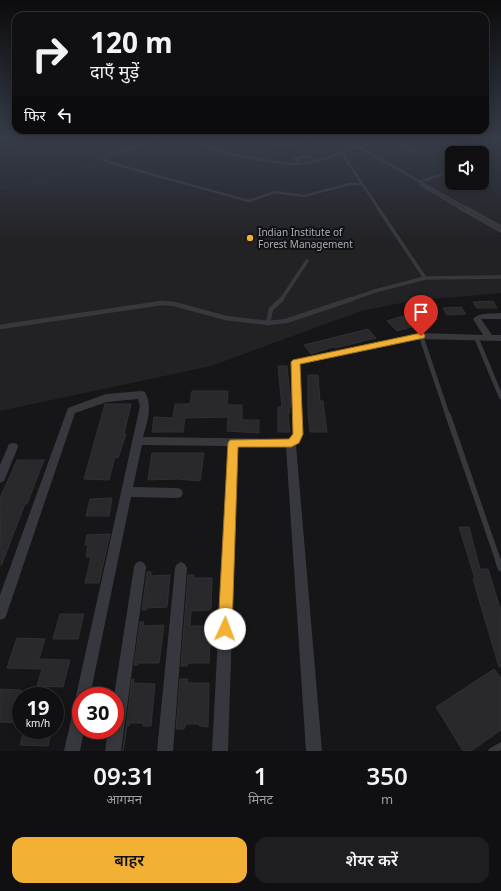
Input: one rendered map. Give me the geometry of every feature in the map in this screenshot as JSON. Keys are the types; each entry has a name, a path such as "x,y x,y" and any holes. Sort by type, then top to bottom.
{"street":[{"path":"489,337 478,319 479,317 501,316"},
{"path":"138,441 291,443 295,440 298,434 296,362 421,336 501,338"},
{"path":"0,612 71,411 106,398 142,395 145,406 85,687"},
{"path":"220,751 233,443"},
{"path":"291,443 314,751"},
{"path":"0,478 13,447"},
{"path":"127,492 177,493"},
{"path":"113,751 140,567"},
{"path":"165,751 181,568"},
{"path":"72,751 74,739"}],"lane":[{"path":"144,172 249,201 275,192 304,196 350,184 361,184"},
{"path":"354,172 425,278"},
{"path":"399,172 501,231"},
{"path":"402,172 501,227"},
{"path":"416,182 445,173"},
{"path":"268,323 271,309 284,297 307,261"},
{"path":"0,327 161,303 174,304 226,318 268,323 286,321 375,291 425,278 501,277"},
{"path":"421,336 501,568"},
{"path":"476,337 501,398"},
{"path":"492,751 501,746"}],"path":[{"path":"0,189 20,184 40,183 55,176 70,172"}],"shaded area":[{"name":"Indian Institute of Forest Management","path":"0,172 445,172 445,190 489,190 489,172 501,172 501,293 411,301 361,311 211,366 0,411"}],"building":[{"path":"493,301 497,308 477,308 473,302"},
{"path":"461,307 466,314 447,315 443,308"},
{"path":"429,311 438,319 397,331 387,321 403,316 406,319"},
{"path":"368,329 376,338 335,348 333,347 311,354 304,345"},
{"path":"278,366 287,366 291,404 291,407 289,407 290,413 288,413 290,432 278,432 278,407 282,407"},
{"path":"308,375 318,375 320,401 323,401 327,432 310,432 308,412"},
{"path":"192,391 228,391 227,405 242,405 242,420 259,420 259,433 227,431 228,417 185,418 183,432 152,432 154,417 173,418 175,404 190,404"},
{"path":"105,404 131,404 124,434 126,434 118,458 115,457 109,480 84,479"},
{"path":"152,453 204,453 200,481 178,479 148,480"},
{"path":"17,460 44,460 1,566 0,498"},
{"path":"112,498 109,516 86,516 90,499"},
{"path":"459,527 469,527 480,569 488,569 501,611 501,666 499,667 473,579 475,579"},
{"path":"110,534 99,583 85,583 91,557 86,557 88,545 85,545 87,535"},
{"path":"147,572 151,572 151,576 170,575 167,607 147,608 146,610 142,610"},
{"path":"188,575 194,575 193,578 212,578 211,610 191,611 190,626 211,626 209,663 188,663 187,666 181,666"},
{"path":"60,614 84,614 78,639 53,639"},
{"path":"140,622 144,622 143,626 164,625 159,663 138,663 138,665 134,665"},
{"path":"17,638 45,639 39,659 70,660 63,687 37,686 42,669 7,668"},
{"path":"494,669 501,678 501,730 471,751 463,751 436,707"},
{"path":"132,679 134,679 133,683 155,684 151,726 143,726 143,723 130,723 129,726 127,726 123,751"},
{"path":"180,679 188,679 187,683 209,683 208,727 199,726 199,724 186,724 184,729 176,729"},
{"path":"0,689 12,690 12,723 0,722"},
{"path":"22,739 50,739 48,746 20,745"}],"place":[{"name":"Indian Institute of Forest Management","path":"250,238"}],"route":[{"path":"225,629 233,443 291,443 295,440 298,434 296,362 421,336"}]}
